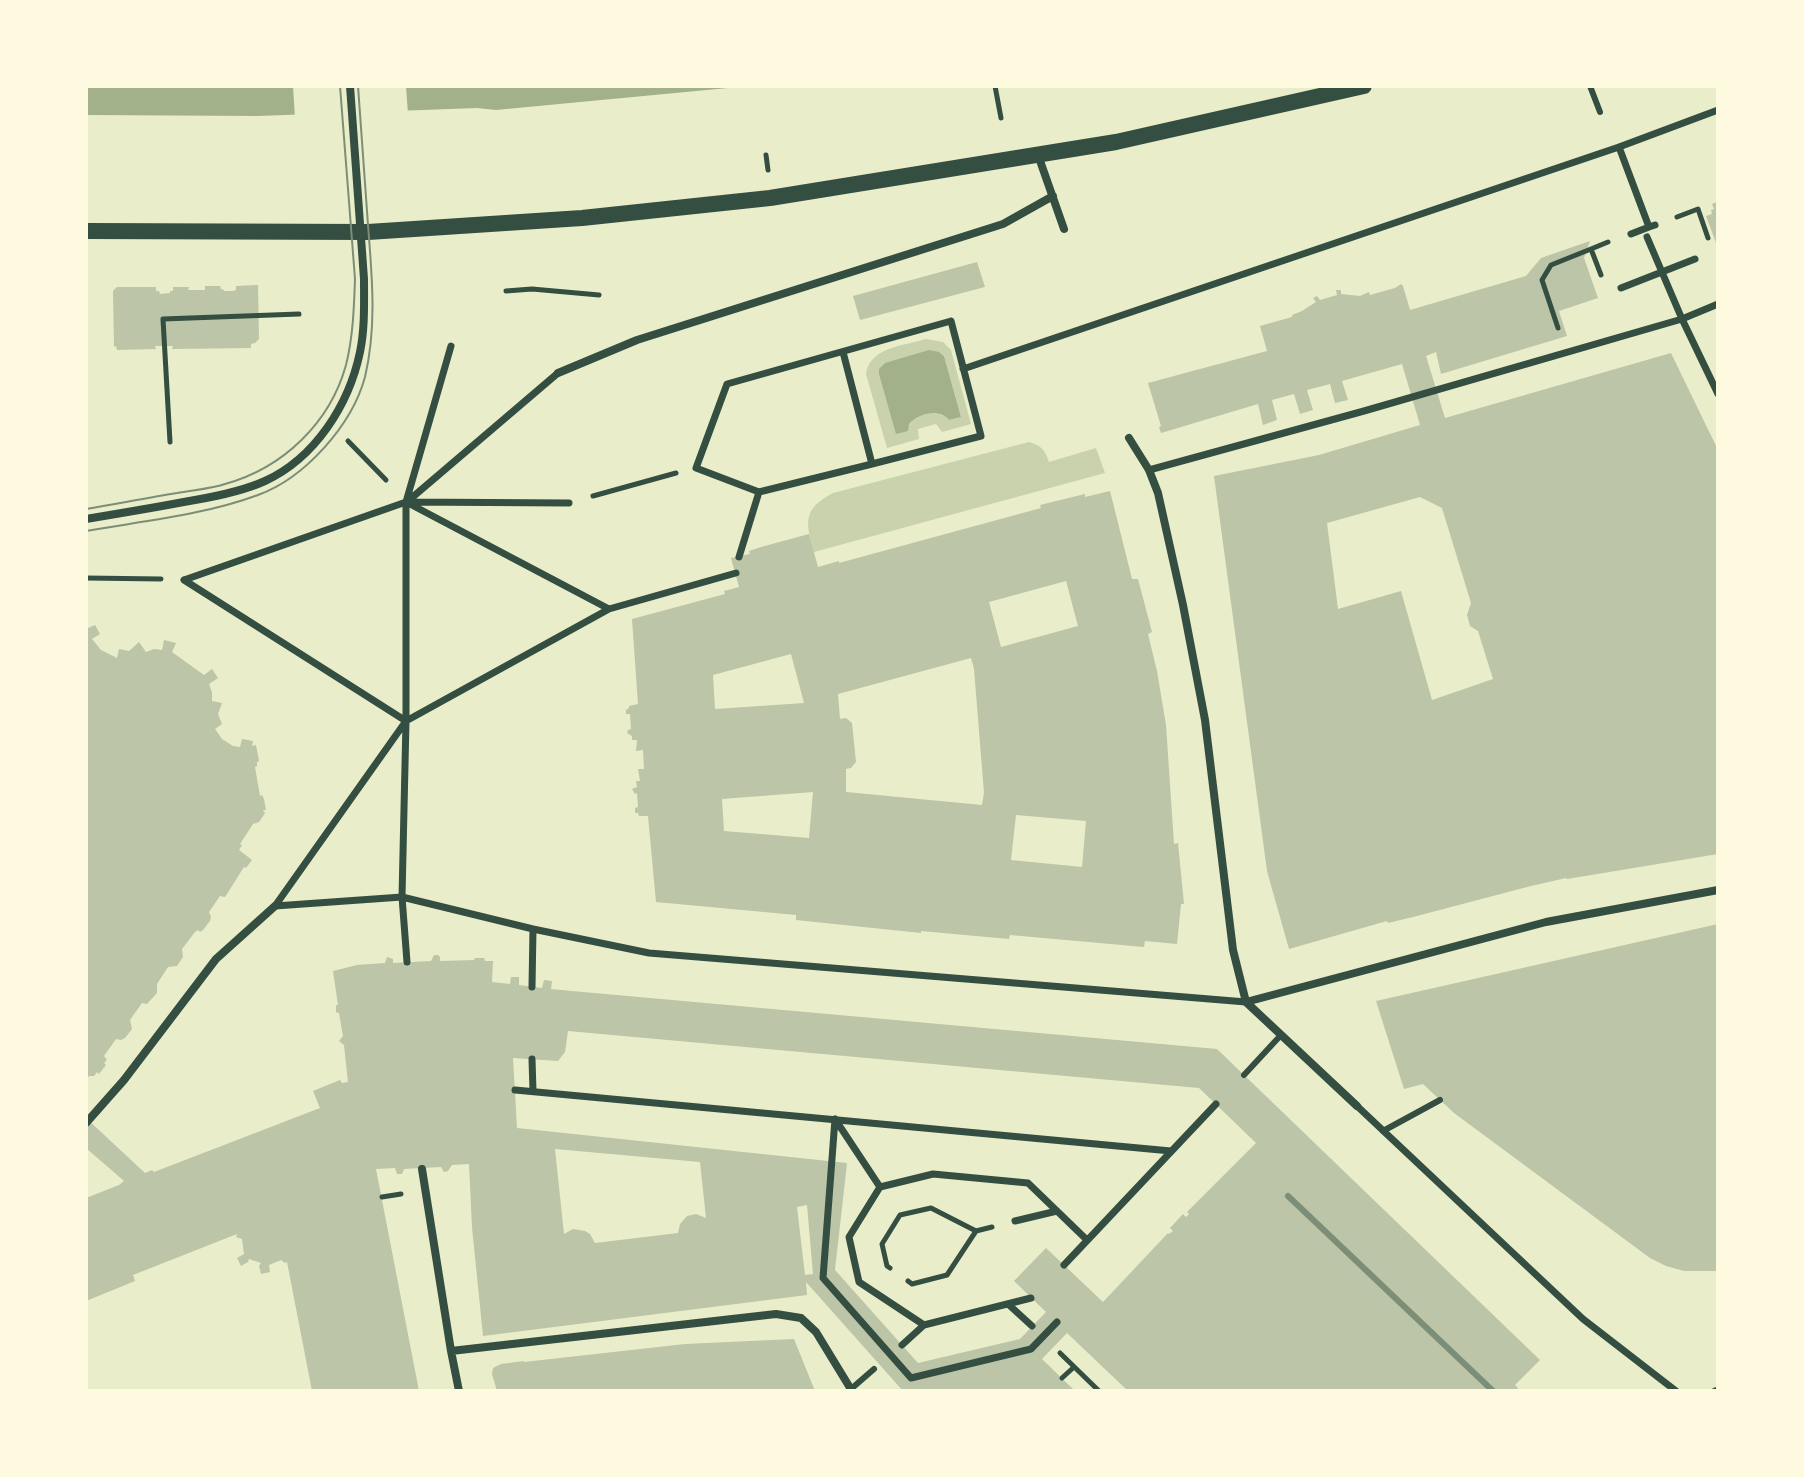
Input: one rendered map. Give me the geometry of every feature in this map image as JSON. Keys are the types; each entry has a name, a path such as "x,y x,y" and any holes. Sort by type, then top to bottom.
{"main road":[{"path":"86,231 368,232 582,218 770,198 1116,142 1364,86"}],"street":[{"path":"86,519 229,494 266,481 311,448 330,424 343,401 360,352 362,333 364,279 350,86"},
{"path":"963,369 1619,147 1718,110"},
{"path":"1619,147 1652,226 1631,234"},
{"path":"1038,155 1064,229"},
{"path":"406,502 558,373 637,340 1003,224 1053,196"},
{"path":"1647,237 1718,394"},
{"path":"1621,288 1695,259"},
{"path":"1149,470 1682,319 1718,304"},
{"path":"951,321 963,369 981,436 759,492 696,468 727,384 951,321"},
{"path":"407,962 402,897 406,502 451,346"},
{"path":"843,352 872,464"},
{"path":"1129,438 1149,470 1158,493 1183,605 1202,705 1233,950 1246,1002 1583,1319 1676,1391"},
{"path":"739,557 759,492"},
{"path":"406,502 609,609"},
{"path":"184,580 406,502 569,503"},
{"path":"86,1123 124,1080 216,959 275,906 406,721 609,609 736,573"},
{"path":"184,580 406,721"},
{"path":"275,906 402,897 649,953 1246,1002 1546,922 1718,890"},
{"path":"532,987 533,929"},
{"path":"532,1059 533,1091"},
{"path":"515,1090 1171,1151"},
{"path":"1064,1265 1216,1104"},
{"path":"835,1119 880,1187"},
{"path":"835,1119 823,1278 911,1378 1031,1349 1057,1322"},
{"path":"422,1169 459,1391"},
{"path":"924,1325 859,1282 849,1237 880,1187 933,1174 1028,1183 1087,1240"},
{"path":"1015,1221 1057,1211"},
{"path":"902,1345 924,1325 1031,1298"},
{"path":"1008,1304 1032,1326"},
{"path":"451,1351 776,1314 801,1318 816,1332 852,1390"}],"lane":[{"path":"1590,86 1600,112"},
{"path":"1244,1075 1281,1035"},
{"path":"1383,1131 1440,1100"},
{"path":"852,1390 874,1369"}],"path":[{"path":"995,86 1001,118"},
{"path":"1652,226 1698,209 1713,251 1695,259"},
{"path":"1558,328 1542,280 1551,265 1631,234"},
{"path":"1591,249 1608,294 1621,288"},
{"path":"506,291 532,289 599,295"},
{"path":"170,442 163,319 299,314"},
{"path":"330,424 406,502"},
{"path":"569,503 696,468"},
{"path":"86,578 184,580"},
{"path":"931,1208 976,1231 947,1275 912,1284 887,1266 882,1244 900,1215 931,1208"},
{"path":"1056,1350 1099,1391"},
{"path":"1062,1378 1074,1367"}],"shaded area":[{"path":"86,86 749,86 496,110 477,108 258,116 86,115"},
{"path":"926,339 943,342 951,350 971,424 942,432 936,424 918,429 919,439 887,448 866,374 869,365 889,349","holes":["939,352 944,356 961,417 949,420 939,414 926,414 896,434"]},
{"path":"929,350 944,356 961,417 949,420 940,414 923,415 909,424 908,431 896,434 879,369 885,363"},
{"path":"1029,442 1042,449 1049,462 1096,448 1105,473 814,552 809,517 816,505 833,493"}],"pier":[{"path":"293,86 406,86 408,114 295,118"}],"building":[{"path":"1717,202 1718,248 1706,216 1712,214 1712,204"},
{"path":"1590,241 1584,258 1598,298 1559,311 1567,336 1441,374 1436,352 1426,356 1445,418 1671,353 1718,450 1718,854 1566,878 1387,921 1289,949 1267,871 1214,476 1319,455 1420,425 1402,364 1342,381 1348,400 1335,403 1330,384 1307,390 1313,410 1300,414 1294,394 1272,400 1277,420 1263,425 1258,404 1161,433 1148,383 1267,351 1260,326 1292,317 1316,302 1313,298 1317,296 1320,300 1337,295 1336,290 1341,290 1341,294 1360,296 1369,292 1370,295 1401,284 1410,310 1526,276 1541,258","holes":["1420,497 1442,508 1471,603 1467,615 1470,626 1478,631 1493,679 1432,700 1401,591 1338,609 1327,523"]},
{"path":"977,262 985,287 860,320 853,296"},
{"path":"258,285 259,339 251,344 251,348 172,349 173,346 155,346 156,349 117,350 114,347 113,291 117,287 156,287 160,294 170,293 173,287 205,290 205,286 220,286 224,291 233,291 236,286"},
{"path":"1110,491 1132,579 1138,579 1152,632 1148,634 1166,725 1174,844 1178,843 1184,904 1181,904 1177,944 1145,941 1144,947 1010,935 1009,939 921,933 796,920 796,915 656,902 648,816 635,813 637,793 632,789 637,787 636,781 640,781 638,769 644,769 643,750 636,751 637,740 632,740 627,733 631,729 630,714 626,714 626,710 638,704 632,619 725,594 724,591 739,587 731,558 809,534 818,567 1041,508 1040,505 1085,494 1085,497","holes":["1066,581 1078,626 1001,647 989,602","791,654 804,703 715,709 713,675","971,658 984,793 982,805 846,792 846,769 856,762 852,723 846,718 840,719 838,694","813,792 809,838 724,831 722,799","1016,815 1086,821 1082,867 1011,860"]},
{"path":"95,625 100,634 92,639 101,650 117,658 119,649 129,651 139,642 146,652 162,650 164,640 176,643 172,652 204,675 212,669 218,678 209,684 212,701 222,703 218,714 222,724 215,729 222,739 233,746 240,747 242,739 253,741 252,746 256,745 259,761 255,767 266,810 240,844 239,850 252,860 225,897 220,896 209,912 210,921 203,930 195,932 182,949 183,957 177,966 168,967 157,984 157,993 147,1004 142,1003 130,1020 132,1029 125,1038 116,1039 104,1056 106,1065 99,1074 97,1072 86,1080 86,629"},
{"path":"1718,924 1718,1271 1684,1271 1650,1258 1454,1113 1423,1084 1404,1089 1376,1001"},
{"path":"434,955 440,957 440,961 484,958 485,961 493,961 492,982 510,984 511,977 519,977 519,985 542,988 544,980 552,981 551,989 1217,1049 1540,1360 1515,1385 1518,1388 1516,1391 1128,1391 1067,1333 1042,1359 1075,1391 903,1391 806,1282 807,1295 483,1336 469,1164 452,1165 444,1172 441,1167 404,1169 402,1174 397,1174 395,1168 376,1169 419,1391 312,1391 287,1262 281,1260 269,1265 270,1272 261,1274 261,1263 249,1259 241,1266 237,1258 244,1254 242,1239 236,1237 237,1234 133,1275 135,1281 86,1301 86,1198 124,1181 86,1148 86,1118 145,1173 320,1108 313,1091 340,1080 342,1083 348,1082 344,1045 339,1041 343,1036 339,1013 336,1012 338,1005 333,971 385,963 387,957 393,959 393,963 431,961","holes":["568,1031 1199,1088 1256,1143 1187,1212 1186,1217 1183,1214 1170,1228 1173,1231 1103,1302 1046,1248 1014,1281 1046,1312 1020,1339 918,1363 835,1270 847,1163 517,1128 513,1058 558,1061 565,1052","555,1149 700,1162 706,1218 696,1214 687,1216 680,1224 678,1233 595,1243 585,1231 573,1229 564,1234","807,1205 813,1274 805,1275 797,1207"]},
{"path":"794,1339 815,1391 497,1391 492,1374 493,1368 501,1364 524,1361 685,1344"}],"tram line":[{"path":"86,509 213,487 246,477 285,455 316,424 328,406 346,365 355,290 340,86"},
{"path":"86,531 195,513 258,495 293,476 338,431 359,395 365,377 372,320 371,263 358,86"}],"railway":[{"path":"1288,1196 1493,1391"}]}
